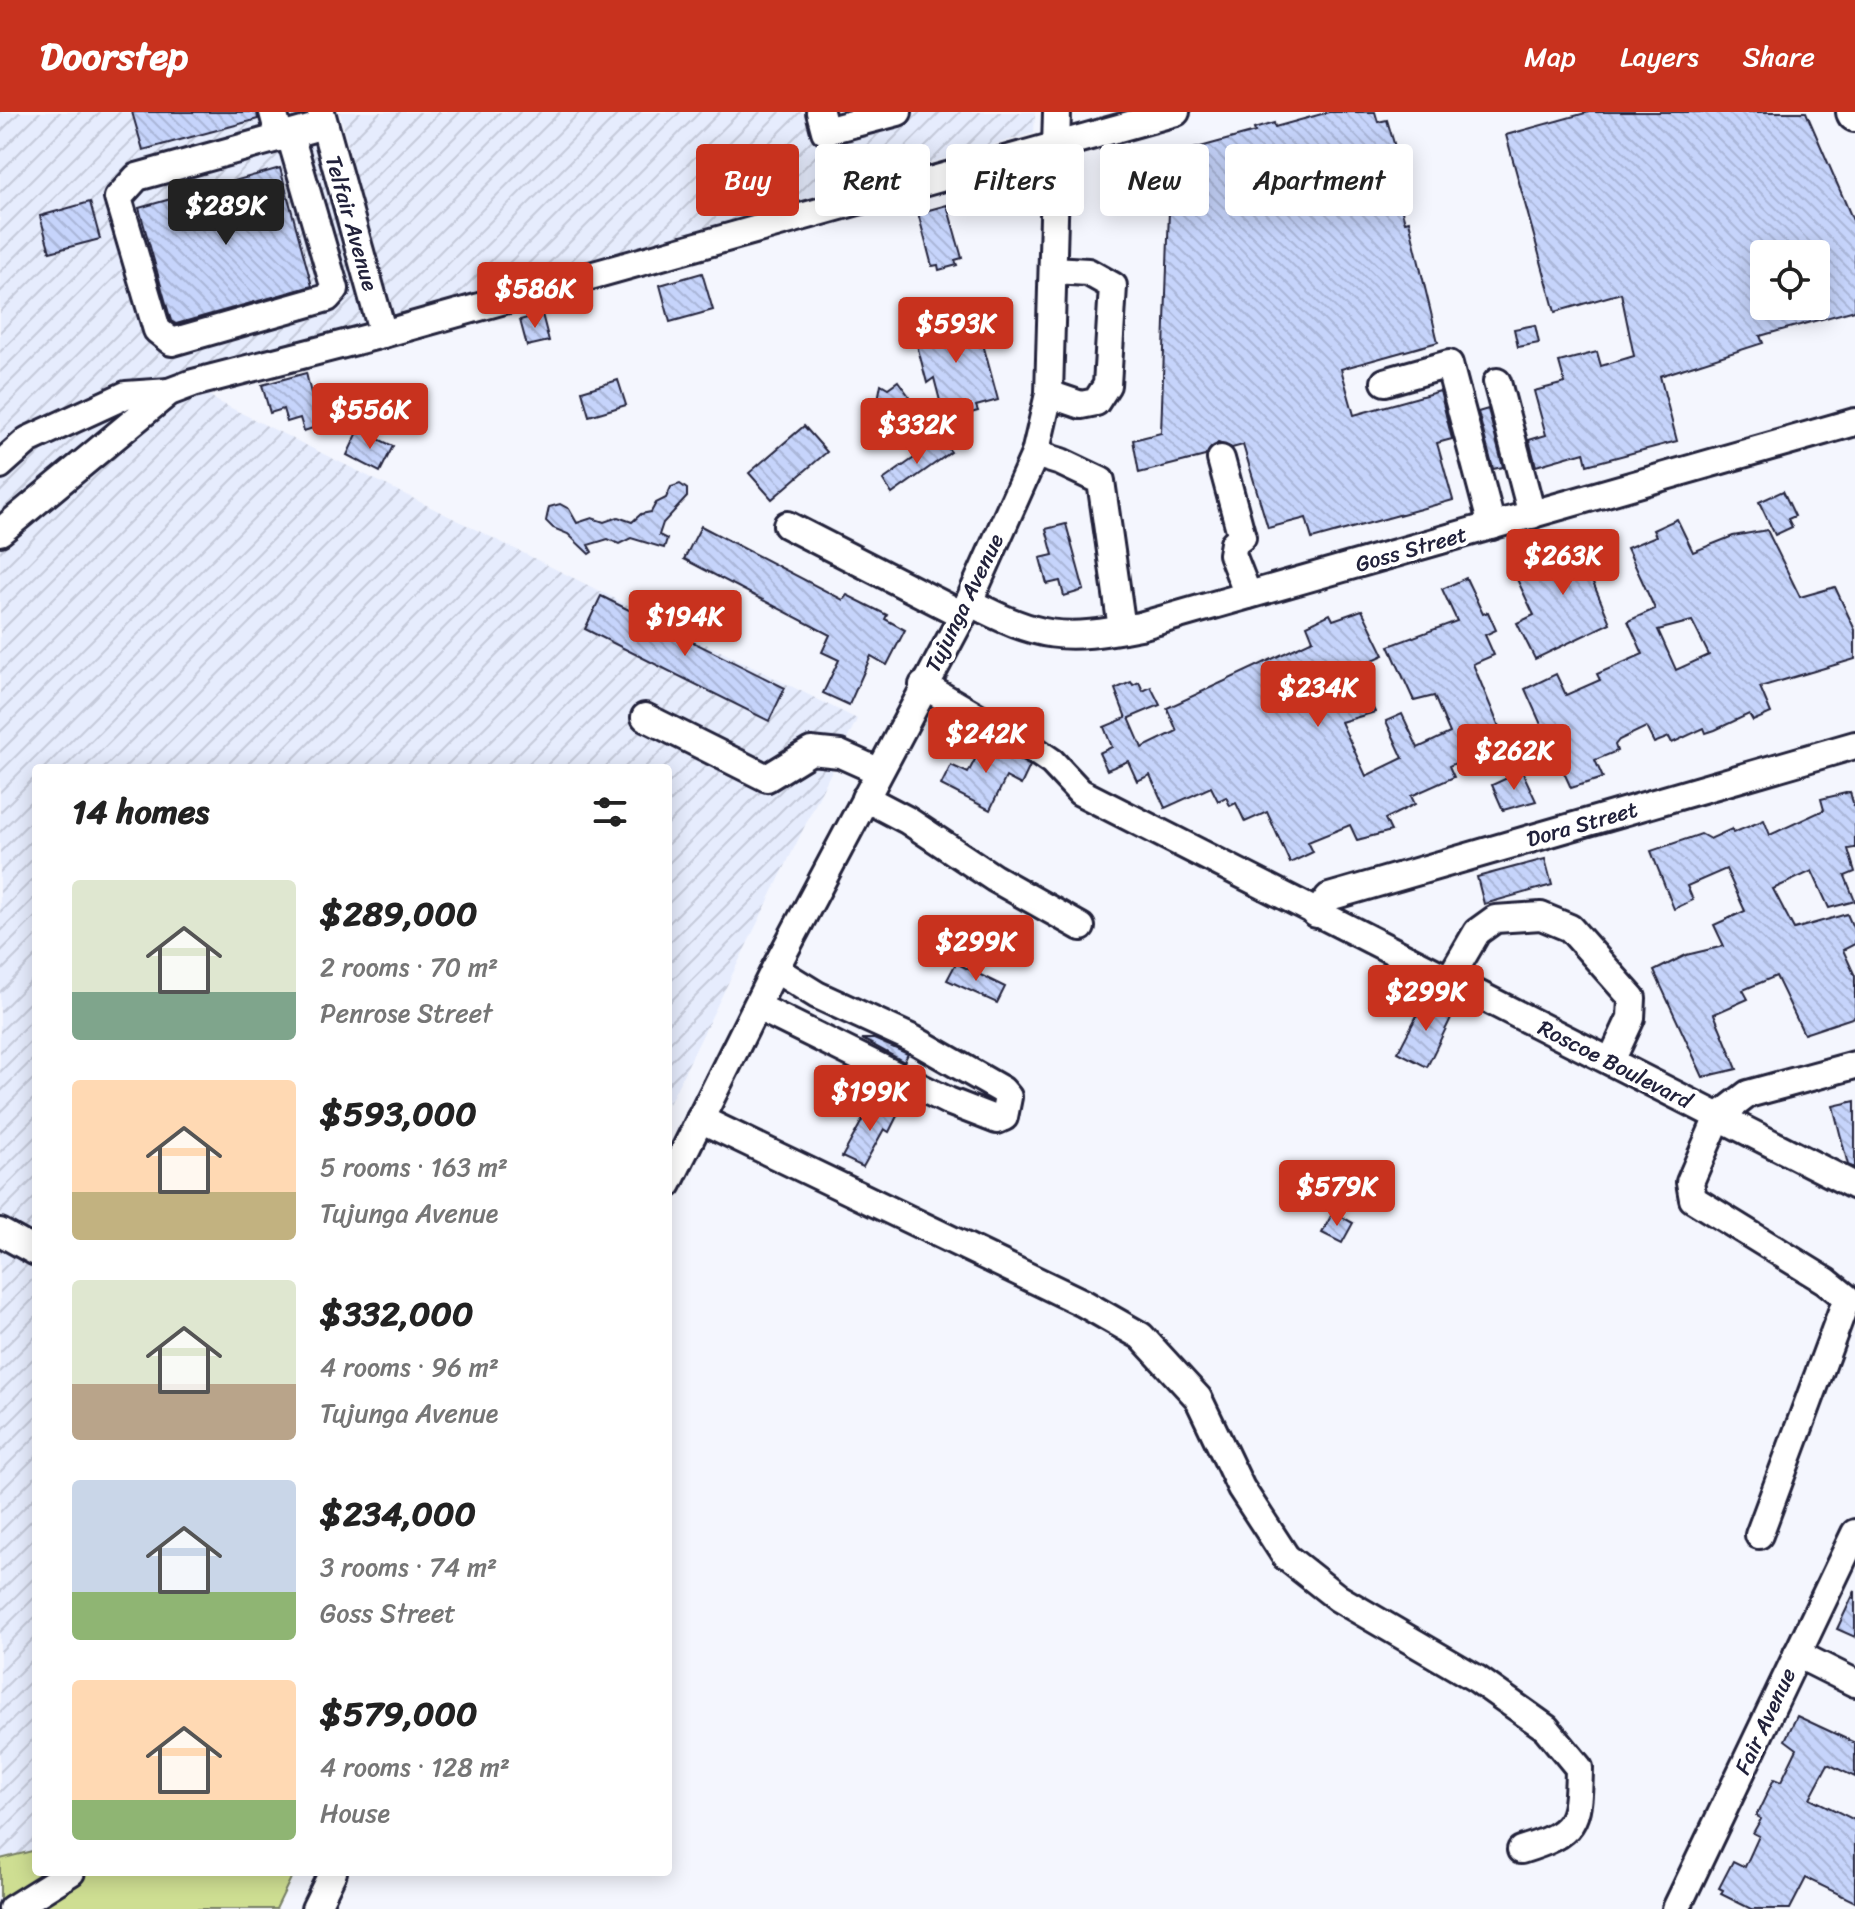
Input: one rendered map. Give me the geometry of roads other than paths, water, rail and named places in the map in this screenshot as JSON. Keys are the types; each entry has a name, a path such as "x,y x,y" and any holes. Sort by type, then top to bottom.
{"street":[{"path":"820,112 825,131 898,112"},
{"name":"Tujunga Avenue","path":"672,1176 775,969 966,608 1035,454 1049,394 1057,112"},
{"path":"0,465 28,440 126,395 169,392 1176,112"},
{"path":"322,119 281,128 137,177 118,198 157,330 172,342 327,298 335,289 367,279"},
{"name":"Telfair Avenue","path":"322,119 383,334"},
{"path":"281,128 335,289"},
{"path":"319,234 352,223"},
{"path":"1049,394 1081,405 1096,402 1107,385 1113,286 1088,272 1053,270"},
{"path":"1385,382 1449,364 1492,526"},
{"path":"1497,382 1532,515"},
{"path":"0,532 169,392"},
{"name":"Goss Street","path":"787,525 966,608 1044,635 1082,637 1248,595 1853,427"},
{"path":"1035,454 1061,462 1101,481 1122,629"},
{"path":"1221,459 1242,537 1234,543 1232,554 1248,595"},
{"name":"Roscoe Boulevard","path":"923,685 1044,756 1080,792 1855,1186"},
{"path":"645,717 767,778 811,751 840,754 878,771"},
{"name":"Dora Street","path":"1316,914 1329,897 1855,745"},
{"path":"865,798 907,820 994,878 1081,927"},
{"path":"1449,980 1477,932 1495,919 1541,916 1570,928 1632,998 1631,1018 1611,1061"},
{"path":"758,1007 948,1101 997,1120 1004,1117 1008,1097 1002,1090 913,1039 817,995 775,969"},
{"path":"1759,1535 1847,1298 1826,1281 1693,1199 1690,1182 1718,1117 1748,1094 1855,1065"},
{"path":"700,1119 1083,1303 1141,1336 1198,1398 1241,1488 1286,1557 1338,1598 1477,1679 1546,1728 1579,1768 1578,1810 1557,1838 1521,1850"},
{"path":"0,1232 32,1250"},
{"name":"Fair Avenue","path":"1676,1909 1855,1533"},
{"path":"1797,1654 1855,1683"},
{"path":"12,1909 65,1876"},
{"path":"315,1909 331,1876"}]}
